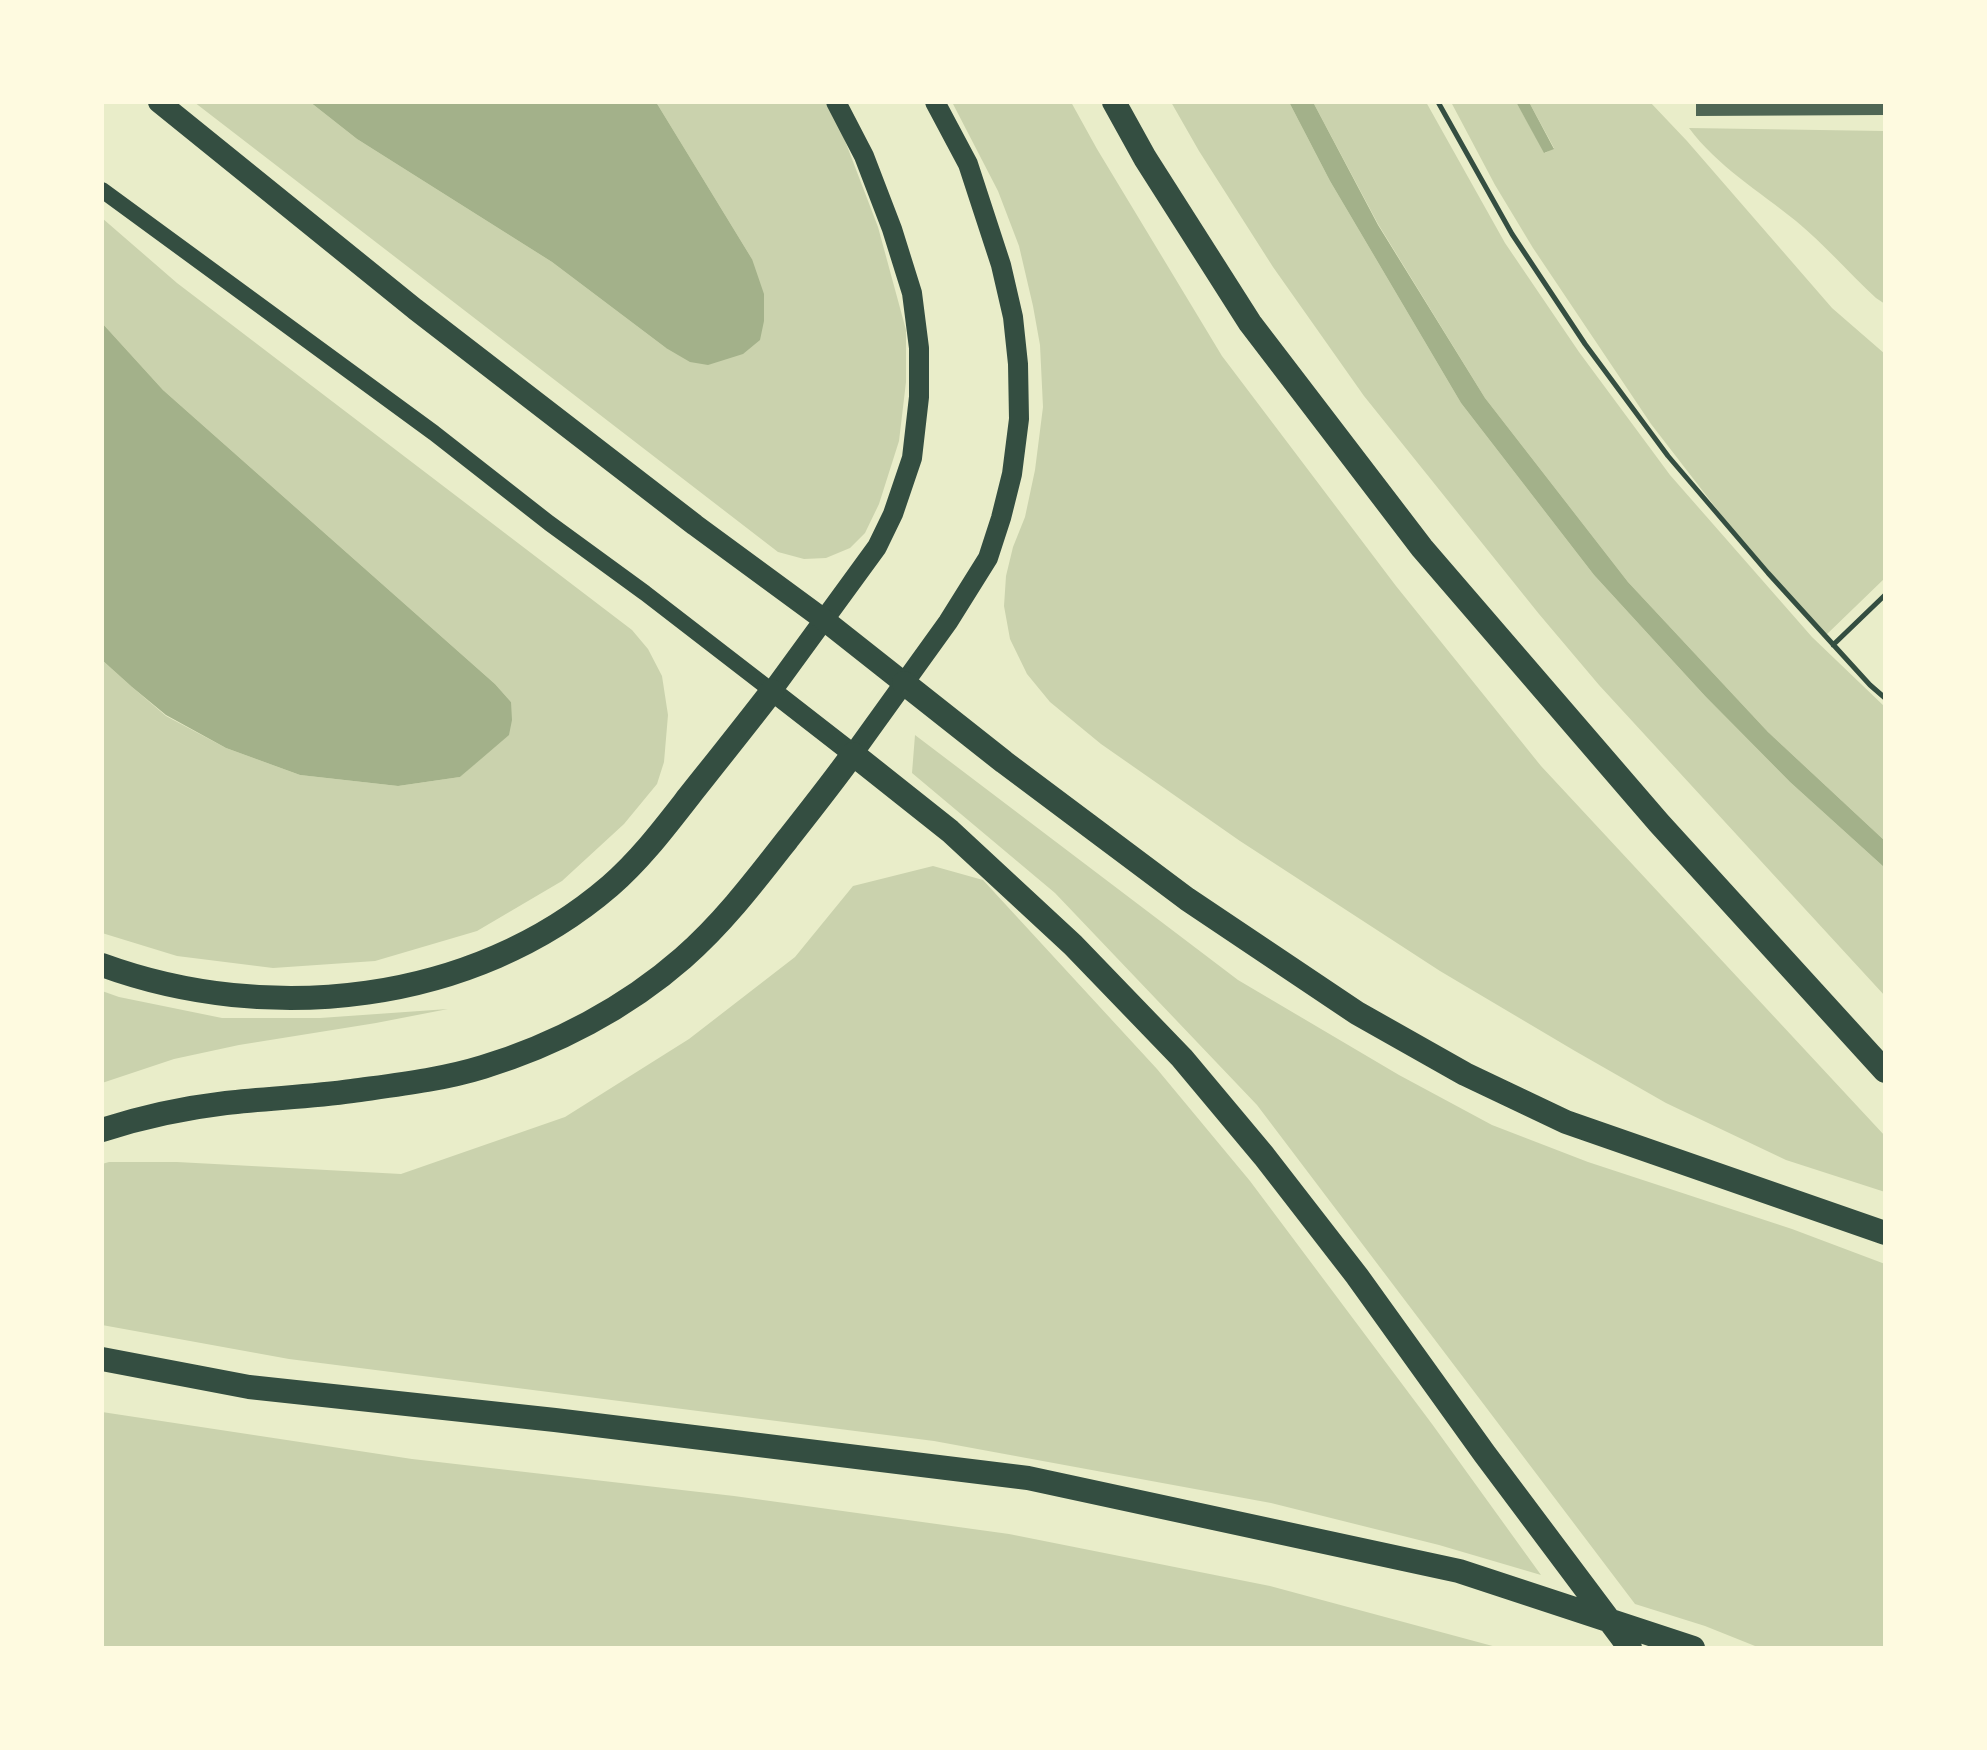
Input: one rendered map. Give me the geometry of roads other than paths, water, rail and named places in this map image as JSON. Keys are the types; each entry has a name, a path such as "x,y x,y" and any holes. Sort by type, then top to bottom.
{"highway":[{"path":"159,102 415,309 695,525 823,619 1004,762 1187,899 1357,1013 1465,1074 1566,1122 1885,1233"},
{"path":"1114,102 1145,158 1250,323 1422,548 1659,823 1885,1071"},
{"path":"102,965 165,985 212,994 312,998 419,983 475,967 551,930 610,886 641,857 772,691"},
{"path":"102,1130 157,1115 213,1105 350,1091 480,1068 531,1051 605,1015 700,943 749,889 853,754 950,831 1073,945 1182,1058 1264,1156 1357,1276 1630,1648"},
{"path":"102,1359 249,1387 555,1420 1028,1478 1459,1571 1693,1648"}],"main road":[{"path":"772,691 877,547 893,514 912,458 919,397 919,348 912,293 870,171 836,102"},
{"path":"102,190 434,433 853,754 948,622 988,558 1012,474 1019,419 1013,317 1001,265 968,164 935,102"}]}
